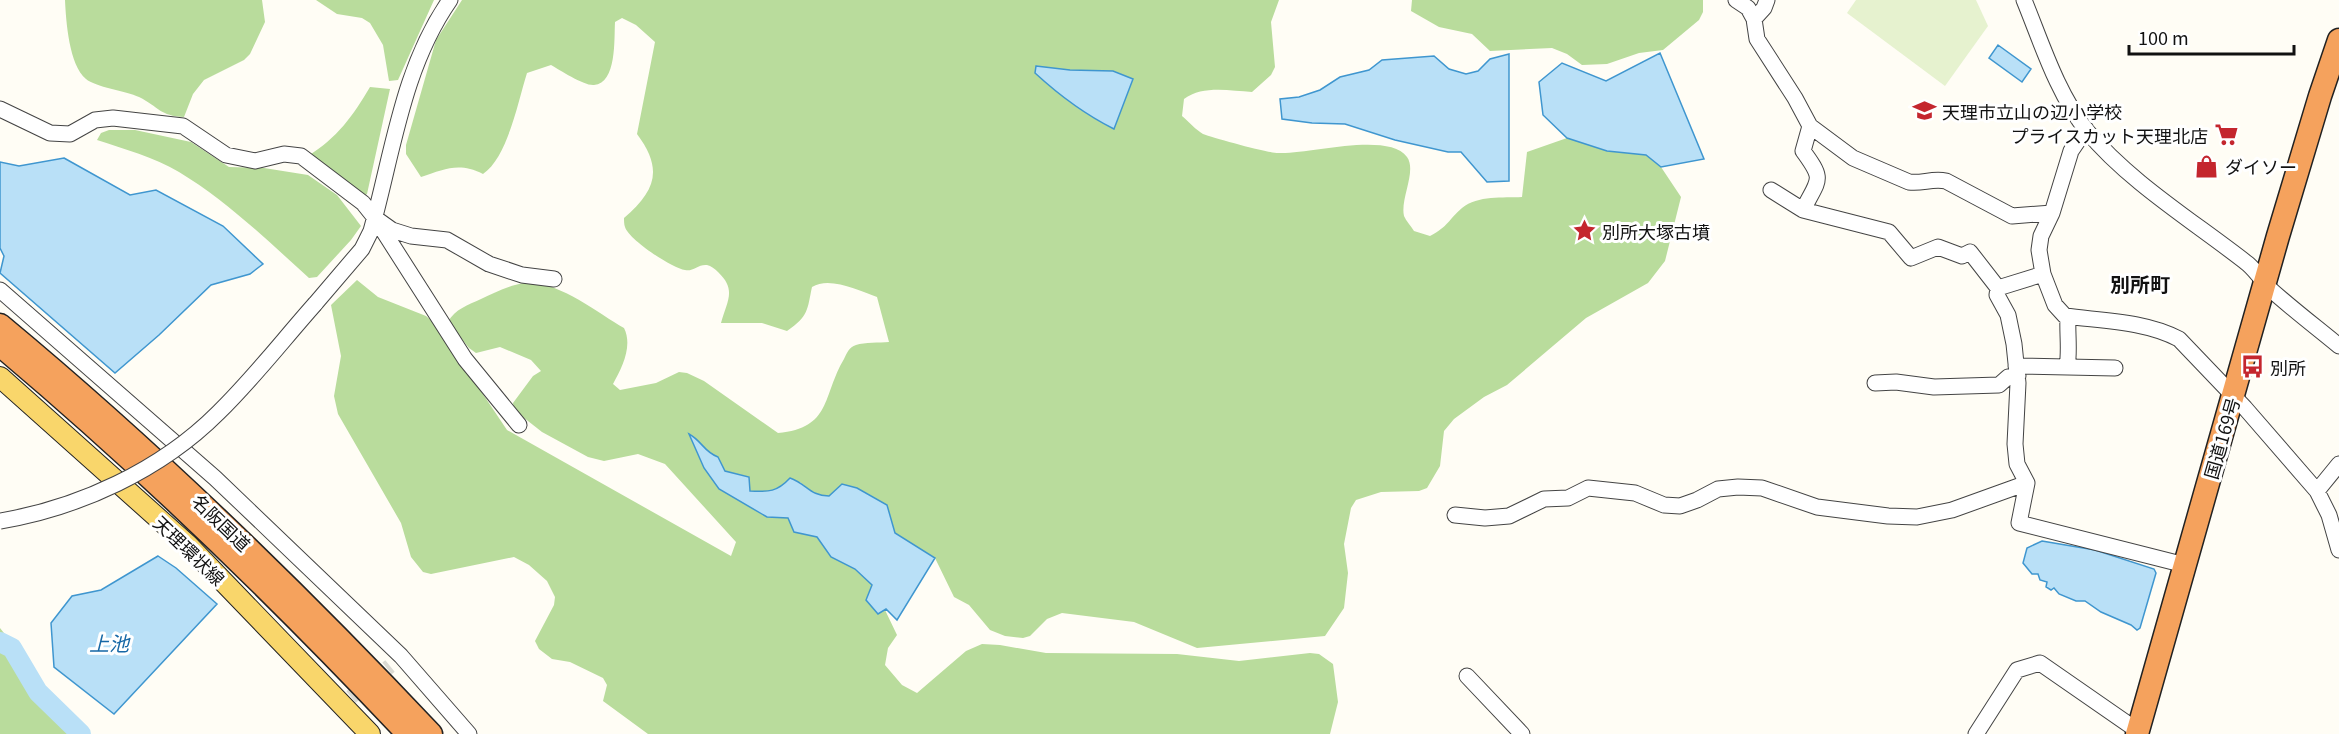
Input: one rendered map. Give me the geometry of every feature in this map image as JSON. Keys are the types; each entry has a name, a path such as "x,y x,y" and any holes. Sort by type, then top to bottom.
{"highway":[{"name":"国道169号","path":"2138,732 2265,283 2320,96 2339,40"},
{"name":"名阪国道","path":"0,325 196,496 325,624 431,734"},
{"name":"名阪国道","path":"0,345 116,445 188,512 313,634 408,734"}],"main road":[{"name":"天理環状線","path":"0,377 188,545 346,701 370,734"}],"street":[{"path":"0,520 51,509 77,500 130,476 163,456 217,414 315,304 362,249 372,231 413,71 424,43 450,0"},
{"path":"1736,0 1748,8 1754,19 1757,39 1810,126 1853,158 1909,182 1916,183 1935,178 1946,181 2012,216 2052,213"},
{"path":"1754,19 1764,8 1767,0"},
{"path":"2024,0 2053,72 2072,108 2104,150 2136,178 2251,267 2265,283 2339,346"},
{"path":"0,109 50,132 70,134 95,120 113,118 183,126 226,155 255,161 284,154 301,156 363,203 465,358 519,425"},
{"path":"1803,210 1819,178 1817,171 1803,151 1810,126"},
{"path":"2086,129 2070,150 2052,213 2041,236 2039,250 2043,274 2055,305 2068,317 2138,326 2166,332 2179,339 2234,396 2317,491 2329,515 2339,550"},
{"path":"1771,190 1803,210 1882,228 1889,232 1911,258 1938,247 1962,256 1970,252 1998,288 1997,295 2008,315 2017,371 2015,444 2017,464 2027,483 2019,523 2185,565"},
{"path":"375,219 392,230 411,236 447,240 489,264 522,275 554,279"},
{"path":"1998,288 2043,274"},
{"path":"0,290 215,478 469,734"},
{"path":"2067,367 2070,352 2067,338 2068,317"},
{"path":"1875,383 1896,382 1934,387 1999,385 2017,371 2067,367 2115,368"},
{"path":"2317,491 2337,471"},
{"path":"1455,515 1485,518 1509,516 1544,500 1568,498 1588,488 1635,493 1664,505 1680,506 1718,489 1737,487 1762,488 1816,507 1888,516 1917,517 1952,510 2027,483"},
{"path":"1976,734 2017,670 2040,663 2138,732"},
{"path":"1467,675 1522,734"}],"green space":[{"path":"65,0 262,0 265,22 250,54 244,60 204,80 193,94 184,117 164,113 139,97 86,79 80,72 72,53"},
{"path":"316,0 434,0 398,80 389,81 383,45 370,23 362,18 337,14"},
{"path":"462,0 1279,0 1271,22 1275,67 1271,75 1252,92 1208,90 1184,99 1182,116 1203,134 1278,153 1365,145 1397,149 1407,157 1410,163 1404,216 1414,231 1430,236 1448,223 1462,208 1475,201 1522,197 1527,152 1567,138 1607,151 1646,155 1661,167 1681,197 1665,261 1648,283 1586,318 1507,385 1484,397 1454,419 1444,431 1440,466 1427,488 1419,491 1381,492 1356,500 1351,508 1344,544 1348,573 1344,608 1325,636 1197,648 1134,622 1062,613 1047,619 1030,636 1023,638 1005,636 990,630 969,605 954,597 935,558 895,533 886,505 817,496 800,482 766,492 750,491 749,477 725,471 718,457 707,453 695,438 719,489 767,517 788,518 794,532 817,536 832,557 855,569 873,585 897,635 888,648 885,665 902,685 917,693 966,651 982,644 1046,653 1177,654 1239,661 1310,653 1319,654 1333,664 1338,702 1330,734 648,734 603,701 607,685 603,678 570,662 552,659 539,649 535,641 554,605 555,597 547,581 529,565 514,557 431,574 423,572 411,557 401,523 338,414 334,396 341,356 331,305 357,280 378,297 426,316 450,345 507,430 731,556 736,542 665,464 638,454 604,461 588,457 542,432 514,410 513,403 533,376 541,371 531,360 500,347 476,353 469,348 448,322 467,305 513,286 536,283 549,286 576,298 624,328 627,349 623,364 613,384 620,390 656,383 679,372 687,373 704,381 778,433 808,425 817,417 847,352 852,347 864,343 889,342 877,297 836,284 819,284 812,287 806,312 787,331 762,323 721,323 728,302 729,290 724,278 718,272 707,265 688,270 679,268 652,253 628,232 624,218 643,199 652,179 651,159 637,134 655,42 636,25 622,18 615,22 613,59 607,77 601,82 594,85 584,83 551,65 527,73 506,142 492,166 483,174 467,168 452,168 421,177 406,154 406,145 436,40"},
{"path":"1412,0 1703,0 1703,12 1699,20 1663,50 1639,53 1607,64 1582,65 1567,54 1552,48 1490,51 1472,34 1439,27 1411,11"},
{"path":"1856,0 1976,0 1988,26 1945,86 1847,13"},
{"path":"370,87 390,89 367,194 361,198 308,156 328,142 344,126"},
{"path":"109,130 135,130 191,142 229,167 264,168 308,175 337,195 361,226 317,277 309,278 247,222 197,183 159,162 97,140 101,133"},
{"path":"0,628 11,642 34,687 76,734 0,734"}],"water":[{"path":"1998,45 2031,69 2022,82 1989,58"},
{"path":"1660,53 1704,159 1661,167 1646,155 1607,151 1567,138 1543,115 1539,82 1562,63 1606,81"},
{"path":"1509,54 1509,181 1487,182 1461,152 1448,152 1395,140 1345,124 1282,119 1280,99 1299,97 1320,90 1340,77 1369,70 1382,60 1434,56 1449,69 1466,74 1478,71 1490,59"},
{"path":"1036,66 1113,71 1133,79 1114,129 1082,111 1054,89 1035,73"},
{"path":"64,158 130,195 156,190 223,226 263,264 250,274 211,285 115,373 0,273 4,256 0,248 0,162 19,166"},
{"path":"689,434 718,457 725,471 749,477 750,491 772,490 790,478 817,494 829,496 842,484 857,488 887,505 895,533 935,558 897,620 886,609 878,614 866,600 872,585 855,569 831,557 817,537 794,532 788,518 767,517 719,489 704,468"},
{"path":"2042,541 2095,550 2154,569 2156,573 2140,628 2137,630 2101,612 2085,601 2076,601 2059,594 2054,588 2051,590 2046,587 2047,582 2040,580 2038,574 2032,574 2023,563 2027,548"},
{"name":"上池","path":"158,556 176,568 217,604 114,714 54,667 51,623 72,596 101,590"}],"waterway":[{"path":"0,642 12,648 38,692 81,734"}],"tunnel":[{"path":"351,697 390,666"}],"place":[{"name":"天理市立山の辺小学校","path":"1924,111"},
{"name":"プライスカット天理北店","path":"2226,135"},
{"name":"ダイソー","path":"2207,166"},
{"name":"別所大塚古墳","path":"1584,231"},
{"name":"別所","path":"2252,367"}],"district":[{"name":"別所町","path":"2140,283"}]}
